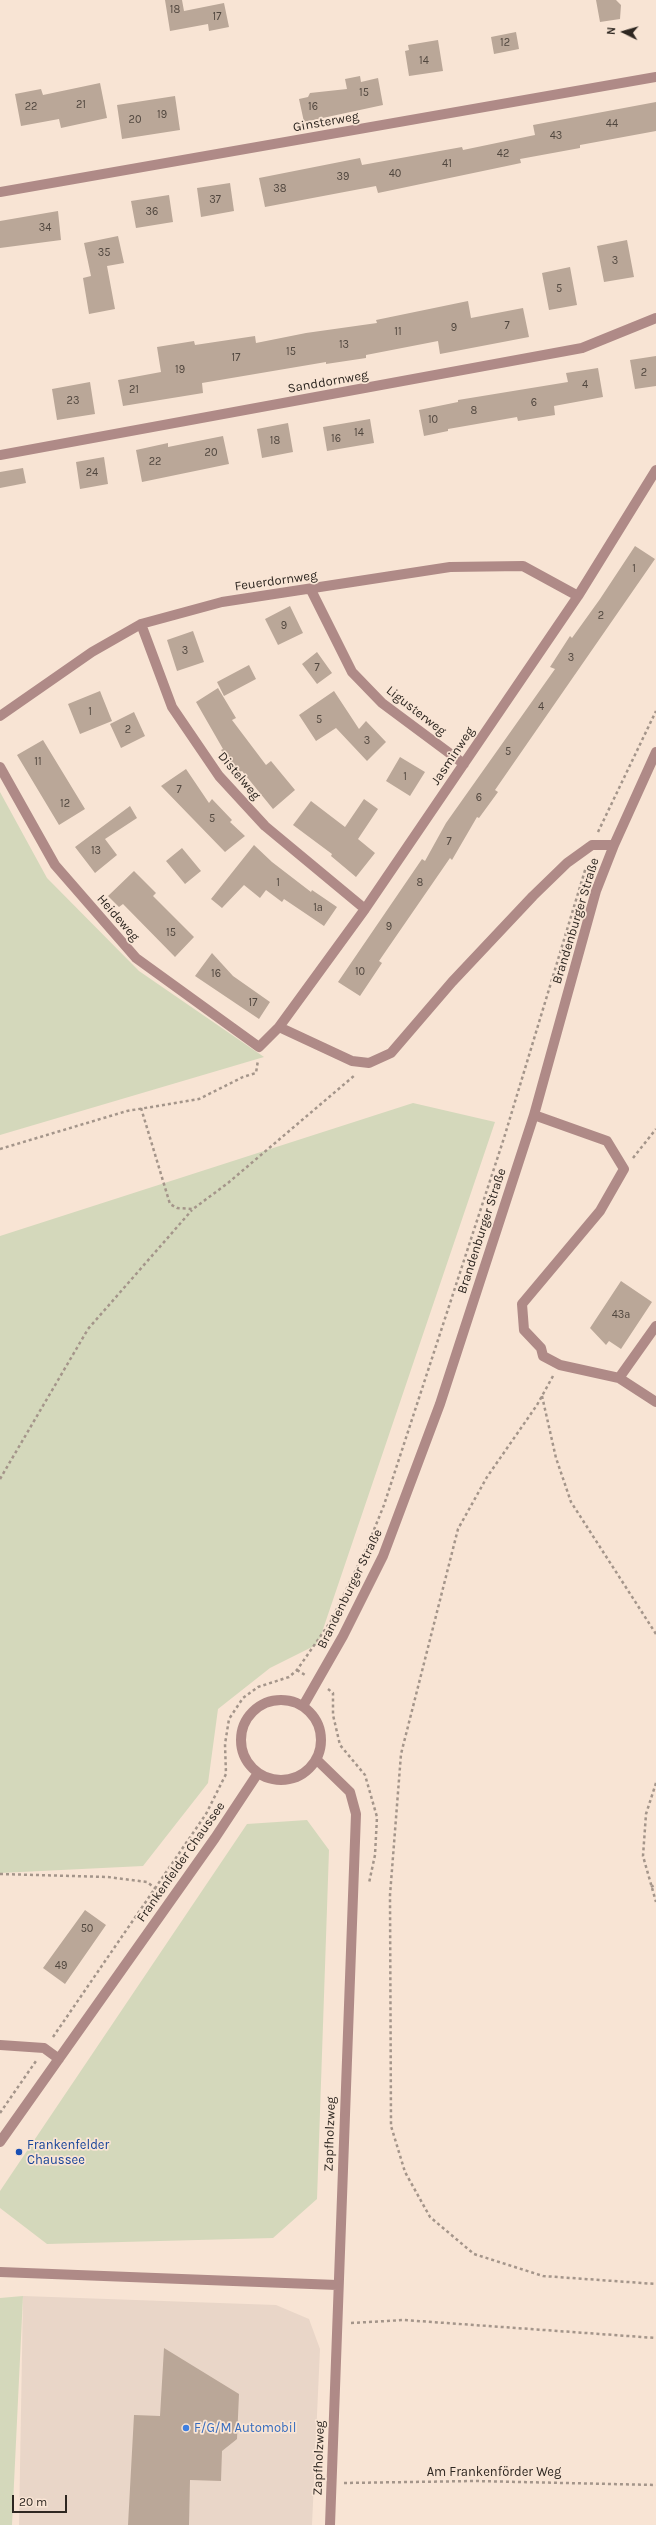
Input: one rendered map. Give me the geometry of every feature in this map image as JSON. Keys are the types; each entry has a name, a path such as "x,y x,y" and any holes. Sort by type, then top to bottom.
{"street":[{"name":"Ginsterweg","path":"0,192 656,77"},
{"name":"Sanddornweg","path":"0,455 582,348 656,318"},
{"name":"Jasminweg","path":"259,1047 279,1027 365,909 578,596 656,470"},
{"name":"Feuerdornweg","path":"0,716 92,652 141,624 222,602 311,590 450,566 523,566 578,596"},
{"name":"Ligusterweg","path":"311,590 352,672 382,703 464,764"},
{"name":"Distelweg","path":"141,624 172,707 220,776 264,826 365,909"},
{"name":"Brandenburger Straße","path":"303,1706 343,1636 383,1556 440,1404 534,1115 596,892 614,845 656,752"},
{"name":"Heideweg","path":"0,767 55,865 136,958 259,1047"},
{"path":"279,1027 352,1061 369,1063 391,1053 452,982 533,896 567,863 592,845 614,845"},
{"path":"534,1115 607,1141 624,1169 600,1211 522,1304 524,1330 541,1348 543,1356 560,1365 619,1378 656,1402"},
{"path":"619,1378 656,1326"},
{"path":"276,1700 290,1701 303,1706 312,1714 319,1730 320,1747 316,1759 308,1770 297,1777 284,1780 270,1779 258,1773 248,1763 242,1751 241,1737 244,1724 252,1712 263,1704 276,1700"},
{"name":"Zapfholzweg","path":"316,1759 350,1792 356,1814 337,2285 330,2525"},
{"name":"Frankenfelder Chaussee","path":"0,2142 258,1773"},
{"path":"0,2045 44,2048 59,2059"},
{"path":"0,2272 337,2285"}],"path":[{"path":"0,2113 206,1814 226,1774 225,1744 228,1719 243,1698 258,1687 289,1678 297,1670 331,1621 367,1547 384,1504 504,1138 592,845 656,711"},
{"path":"0,1149 141,1108 199,1099 243,1077 256,1073 259,1047"},
{"path":"0,1479 88,1328 193,1209 228,1183 369,1063"},
{"path":"141,1108 170,1204 177,1208 193,1209"},
{"path":"624,1169 656,1129"},
{"path":"560,1365 542,1396 487,1477 458,1529 401,1754 390,1895 391,2126 405,2172 430,2217 474,2254 543,2276 656,2284"},
{"path":"542,1396 556,1458 571,1502 656,1634"},
{"path":"656,1783 646,1814 643,1856 656,1902"},
{"path":"0,1874 108,1877 147,1882 170,1900"},
{"path":"651,1887 656,1884"},
{"path":"336,2325 404,2320 656,2338"},
{"name":"Am Frankenförder Weg","path":"332,2483 475,2480 656,2485"}],"shaded area":[{"path":"23,2296 276,2305 309,2319 320,2349 312,2525 19,2525"}],"green space":[{"path":"0,792 47,878 139,971 264,1057 0,1135"},
{"path":"413,1103 495,1122 318,1644 270,1668 218,1709 208,1783 143,1866 0,1873 0,1236"},
{"path":"307,1820 329,1850 317,2199 273,2238 47,2244 0,2208 0,2191 247,1824"},
{"path":"23,2296 12,2525 0,2525 0,2298"}],"building":[{"path":"165,0 182,0 184,11 224,3 229,27 209,31 208,24 170,31"},
{"path":"596,0 616,0 621,5 620,19 600,22"},
{"path":"516,32 519,49 494,54 491,37"},
{"path":"438,40 443,71 409,76 405,51 409,50 408,45"},
{"path":"360,76 361,82 378,78 383,105 304,122 299,99 308,97 310,93 347,89 345,79"},
{"path":"100,83 107,118 61,128 59,119 21,126 15,94 41,89 43,95"},
{"path":"175,96 180,130 122,139 117,105"},
{"path":"656,102 656,131 580,145 580,148 520,159 521,163 378,193 376,186 265,207 259,178 360,158 362,165 462,147 463,150 535,135 533,125"},
{"path":"230,183 234,211 201,217 197,188"},
{"path":"169,195 173,222 136,228 131,201"},
{"path":"58,211 61,240 0,248 0,221"},
{"path":"118,236 124,263 107,266 115,309 89,314 83,278 91,276 84,243"},
{"path":"627,240 634,277 604,282 597,246"},
{"path":"570,267 577,305 549,310 542,273"},
{"path":"468,301 471,318 523,308 529,337 440,354 438,341 366,355 366,358 326,364 326,362 202,383 203,393 123,406 118,380 161,372 157,347 194,341 195,345 255,336 256,343 306,333 377,323 376,320"},
{"path":"656,356 656,386 635,389 630,360"},
{"path":"598,368 603,397 554,406 555,415 518,421 517,417 448,429 448,431 424,436 419,410 458,402 458,400 568,382 566,373"},
{"path":"90,382 95,414 57,420 52,389"},
{"path":"370,419 374,443 327,451 323,427"},
{"path":"288,423 293,452 262,458 257,429"},
{"path":"223,436 229,464 142,482 136,450 168,443 168,447"},
{"path":"104,457 108,484 80,489 76,462"},
{"path":"23,468 26,483 0,488 0,472"},
{"path":"635,546 655,559 495,790 498,792 479,818 477,817 452,860 450,858 379,961 382,963 360,996 338,982 422,859 425,861 446,823 555,669 550,667 570,636 572,638"},
{"path":"290,606 303,633 278,645 265,619"},
{"path":"193,631 204,662 177,671 167,640"},
{"path":"317,652 332,673 317,684 302,664"},
{"path":"249,665 256,679 224,696 217,682"},
{"path":"218,688 236,718 232,720 266,765 271,761 295,790 273,809 242,771 239,773 221,750 223,749 196,702"},
{"path":"100,691 112,721 80,734 68,704"},
{"path":"334,691 359,729 366,721 386,742 367,761 336,728 316,741 299,715"},
{"path":"134,712 145,736 121,748 110,724"},
{"path":"43,740 85,809 59,825 17,755"},
{"path":"400,757 425,772 410,796 386,781"},
{"path":"186,769 209,803 212,799 232,820 230,822 245,836 225,852 161,786"},
{"path":"364,799 378,809 358,839 375,853 356,877 331,856 332,854 293,825 311,801 345,827"},
{"path":"130,806 137,818 105,839 117,855 95,873 75,847"},
{"path":"254,845 272,862 311,892 312,890 337,907 324,926 284,899 282,902 266,890 260,898 244,885 222,908 211,899"},
{"path":"182,848 201,871 185,884 166,861"},
{"path":"134,871 156,893 153,896 194,937 175,957 123,904 119,907 108,896"},
{"path":"212,953 233,976 270,1002 259,1019 195,976"},
{"path":"621,1281 652,1302 621,1349 609,1341 606,1345 590,1328"},
{"path":"85,1910 106,1925 65,1984 43,1968"},
{"name":"F/G/M Automobil","path":"164,2348 239,2394 237,2439 222,2451 221,2481 190,2480 189,2525 128,2525 134,2415 160,2416"}],"place":[{"name":"Frankenfelder Chaussee","path":"19,2152"},
{"name":"F/G/M Automobil","path":"186,2428"}]}
